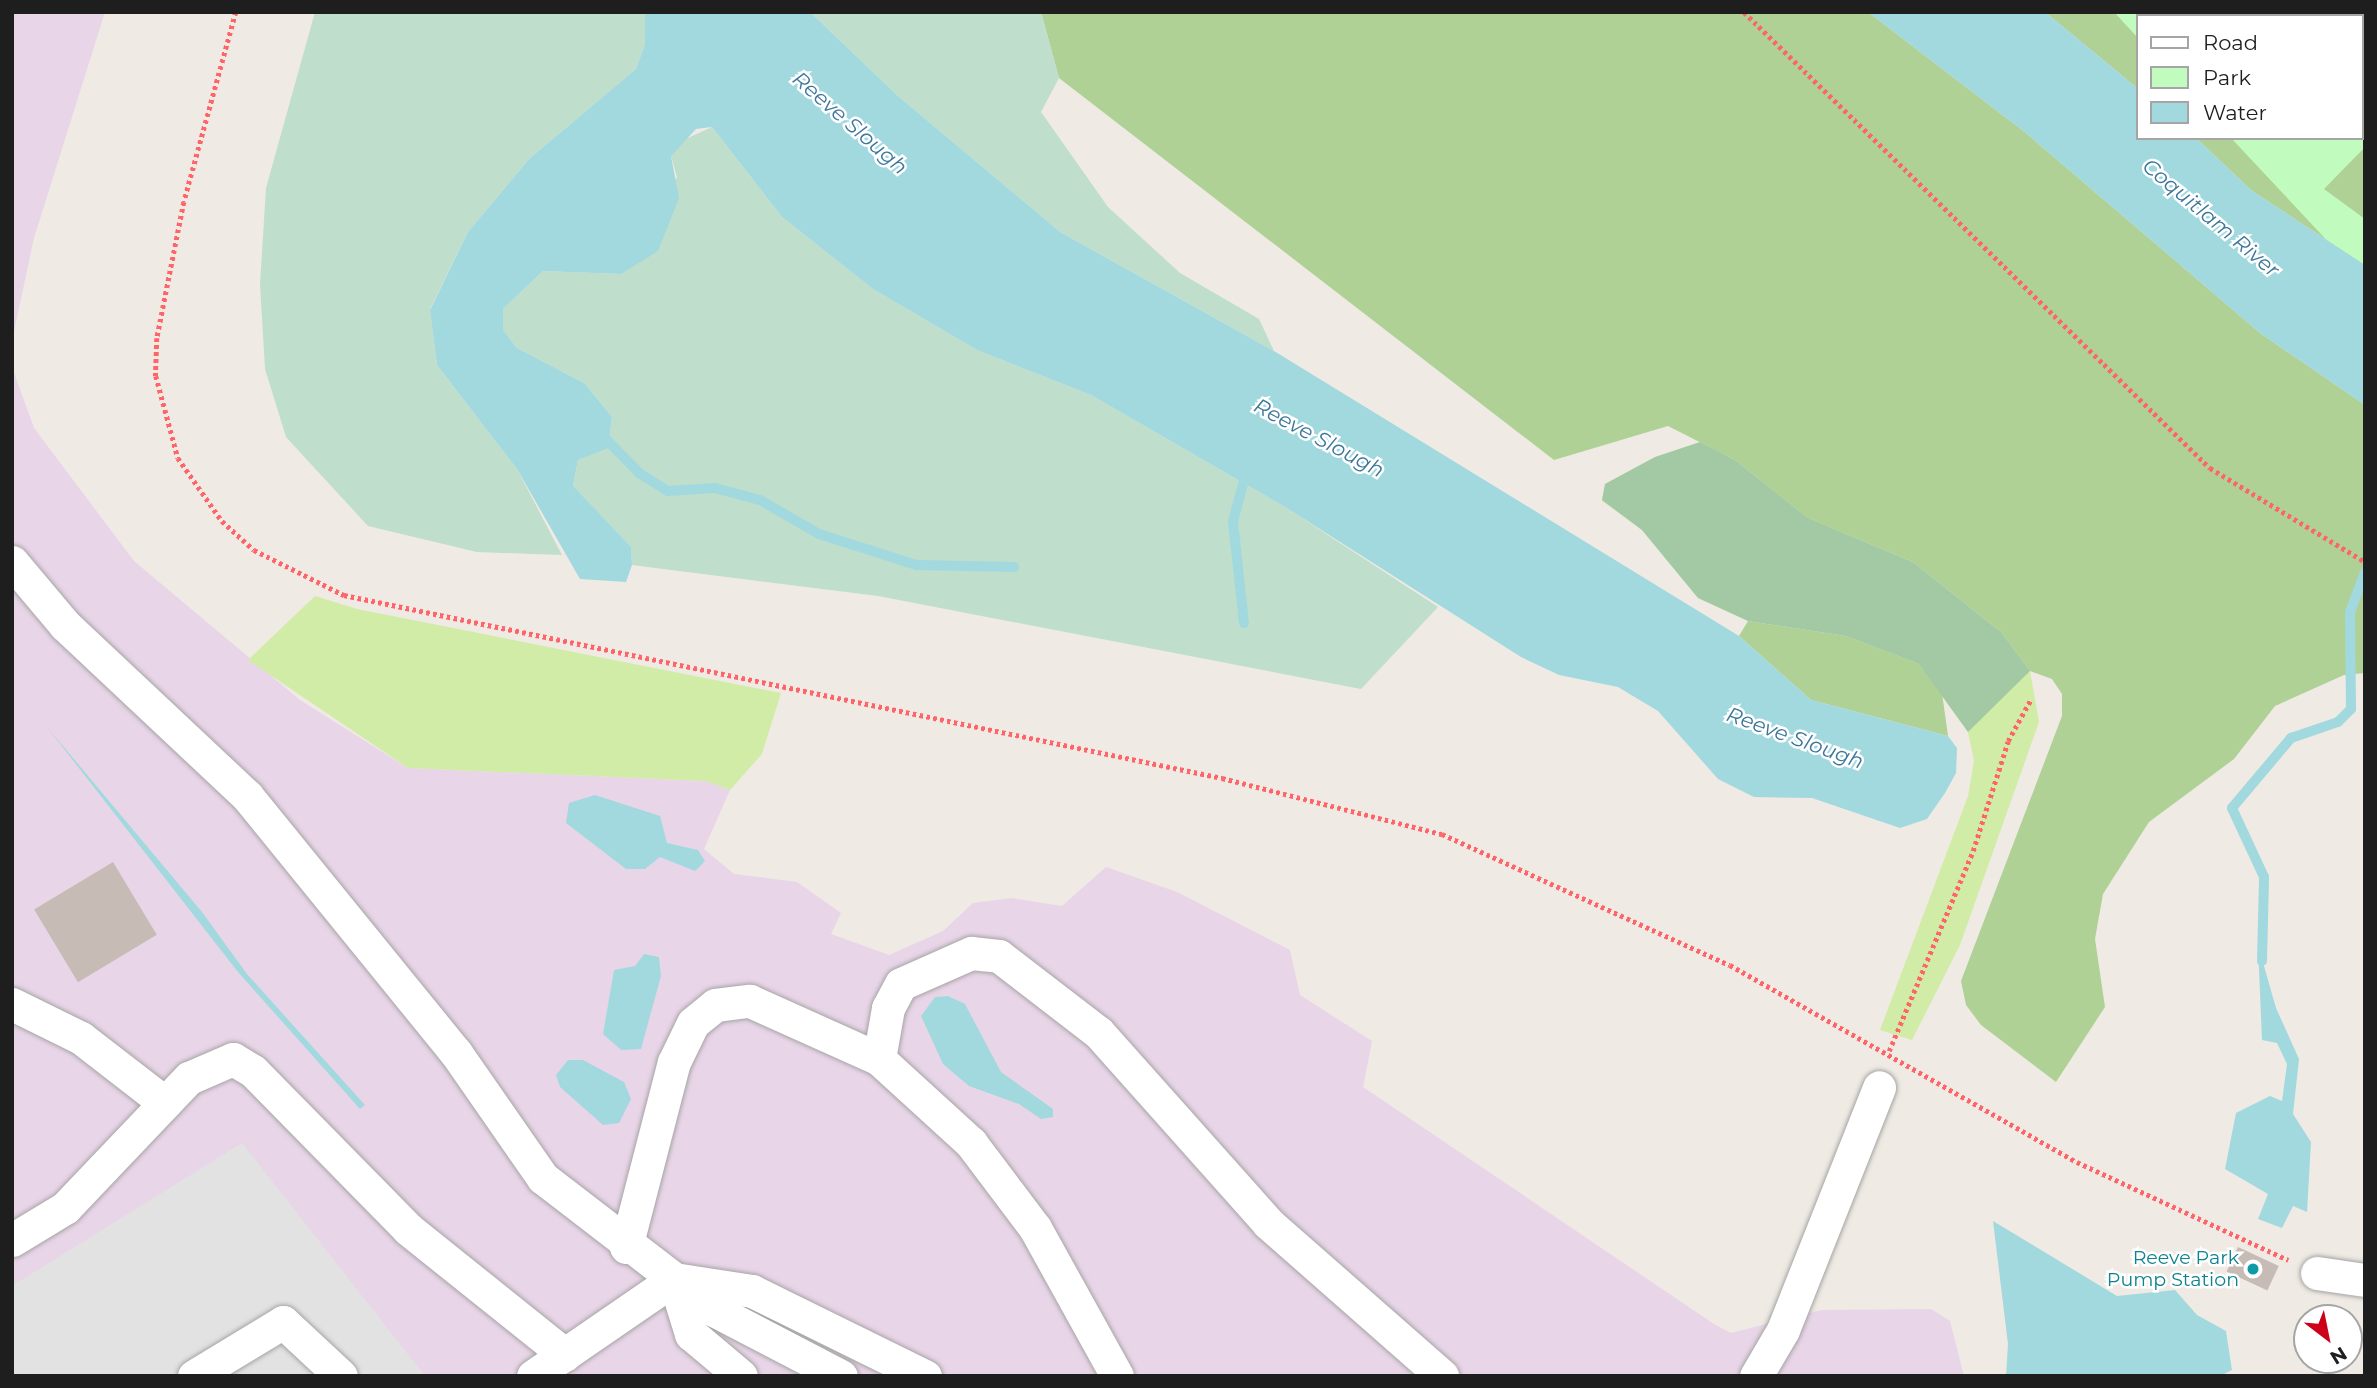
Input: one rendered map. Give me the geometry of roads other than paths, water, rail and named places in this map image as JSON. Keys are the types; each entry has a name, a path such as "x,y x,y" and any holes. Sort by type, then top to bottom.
{"lane":[{"path":"12,562 65,625 247,796 448,1043 543,1178 626,1247 714,1310 841,1376"},
{"path":"878,1059 888,1008 901,984 971,953 999,956 1100,1033 1268,1223 1441,1376"},
{"path":"626,1247 674,1062 693,1023 715,1005 750,1001 878,1059 987,1164 1035,1228 1117,1376"},
{"path":"12,1004 81,1038 165,1103"},
{"path":"12,1240 65,1208 165,1103 215,1062 233,1059 253,1071 408,1229 565,1355"},
{"path":"1756,1376 1783,1330 1879,1087"},
{"path":"2318,1273 2365,1280"},
{"path":"674,1279 691,1334 741,1376"},
{"path":"533,1376 674,1279 752,1291 925,1376"},
{"path":"194,1376 283,1322 341,1376"}],"water":[{"name":"Reeve Slough","path":"645,12 810,12 898,96 1060,232 1274,351 1739,636 1811,700 1948,736 1957,748 1956,773 1945,793 1927,819 1900,828 1812,798 1754,797 1718,779 1658,711 1618,687 1559,675 1521,657 1285,507 1091,395 977,350 873,289 782,217 712,127 696,129 671,156 679,198 658,251 621,274 543,271 503,309 503,330 517,348 584,383 612,417 608,448 578,460 573,486 631,547 632,565 626,582 580,579 517,469 437,365 430,310 468,232 529,159 636,69 645,44"},
{"name":"Coquitlam River","path":"1868,12 2045,12 2136,87 2136,140 2198,140 2252,191 2365,265 2365,405 2260,333 2026,133"},
{"path":"47,727 202,912 247,974 365,1105 360,1109 238,972"},
{"path":"595,795 660,816 667,843 698,850 705,861 695,871 660,857 645,869 626,869 566,823 569,803"},
{"path":"2258,945 2276,1008 2299,1059 2293,1114 2311,1142 2307,1212 2293,1206 2282,1228 2258,1219 2268,1194 2225,1169 2236,1113 2270,1096 2282,1101 2287,1064 2277,1043 2262,1040"},
{"path":"644,954 659,957 661,976 641,1049 621,1050 603,1034 614,970 635,966"},
{"path":"948,996 965,1004 1001,1072 1053,1109 1053,1117 1041,1119 1019,1104 969,1086 943,1064 921,1016 935,997"},
{"path":"568,1060 583,1060 624,1082 631,1099 619,1123 603,1125 560,1087 556,1075"},
{"path":"1993,1221 2117,1296 2175,1290 2197,1315 2226,1331 2232,1370 2220,1376 2006,1376 2008,1344"}],"waterway":[{"path":"600,433 639,473 668,491 715,488 760,500 819,534 917,565 1014,567"},
{"path":"1244,623 1233,521 1246,473"},
{"path":"2262,961 2264,877 2232,808 2291,738 2338,722 2351,709 2350,612 2365,572"}],"place":[{"name":"Reeve Park Pump Station","path":"2253,1269"}]}
